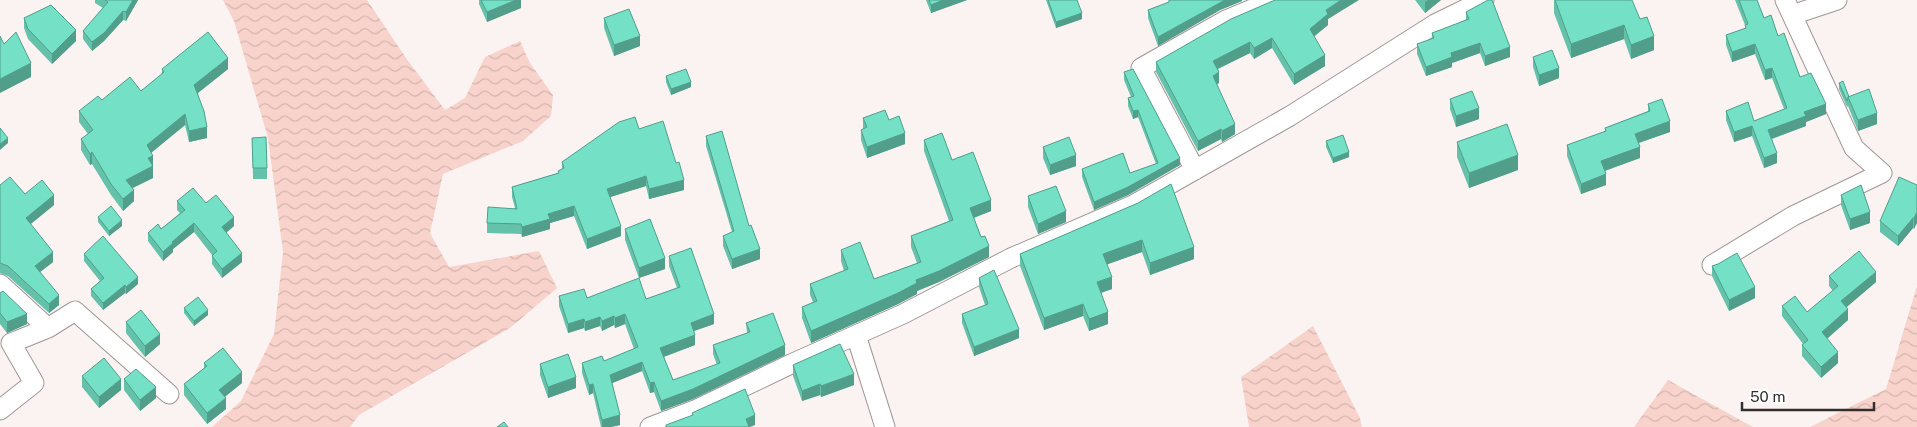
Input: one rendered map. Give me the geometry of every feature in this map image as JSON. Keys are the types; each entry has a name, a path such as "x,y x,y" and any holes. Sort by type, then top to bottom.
{"street":[{"path":"1195,170 1141,68 1226,20 1274,0"},
{"path":"650,427 697,409 903,314 1011,258 1133,205 1290,116 1435,24 1484,0"},
{"path":"1712,265 1793,216 1882,173 1854,148 1789,8 1837,0"},
{"path":"0,284 48,328"},
{"path":"0,410 34,383 11,343 48,328 74,311 169,394"},
{"path":"856,335 884,427"}],"water":[{"path":"223,0 367,0 406,58 445,110 465,98 485,57 520,41 530,63 553,95 551,116 523,141 443,174 430,233 449,267 539,251 557,288 510,328 359,415 350,427 212,427 241,401 274,334 283,252 268,138 234,21"},
{"path":"1917,286 1917,427 1810,427 1886,389"},
{"path":"1313,326 1360,418 1362,427 1249,427 1241,377"},
{"path":"1668,380 1753,427 1634,427"}],"building":[{"path":"105,0 133,0 126,12 123,11 104,33 92,42 83,31 108,2"},
{"path":"481,0 516,0 487,12"},
{"path":"929,0 943,0 931,5"},
{"path":"1048,0 1077,0 1082,13 1056,22"},
{"path":"1169,0 1225,0 1158,37 1148,10 1169,2"},
{"path":"1275,0 1341,0 1326,10 1328,14 1310,29 1325,55 1294,74 1272,38 1254,48 1250,42 1213,61 1219,72 1213,76 1235,124 1198,141 1156,62 1231,19"},
{"path":"1488,0 1492,0 1510,47 1485,56 1480,43 1451,53 1452,57 1426,67 1417,44 1434,38 1432,33 1469,19 1466,12"},
{"path":"1555,0 1632,0 1640,19 1647,17 1654,36 1631,45 1624,25 1571,44"},
{"path":"1739,0 1757,0 1764,18 1771,15 1778,36 1784,33 1800,77 1811,73 1826,104 1804,112 1806,116 1768,130 1777,153 1764,158 1752,126 1734,132 1726,111 1748,102 1754,121 1787,108 1772,68 1765,70 1755,44 1732,52 1726,35 1746,28 1745,25 1748,24"},
{"path":"51,5 76,30 52,54 28,29 24,18"},
{"path":"629,9 640,36 614,45 604,18"},
{"path":"16,32 31,63 0,79 0,36 4,44"},
{"path":"208,32 228,58 194,85 204,111 207,127 189,131 185,114 147,145 153,156 148,158 153,166 126,180 134,190 123,199 111,184 92,152 90,154 81,139 93,130 79,111 98,96 102,100 130,77 141,91 164,72 162,69"},
{"path":"1552,50 1559,68 1539,75 1533,57"},
{"path":"686,69 691,82 671,89 666,76"},
{"path":"1133,69 1180,158 1128,187 1094,202 1082,169 1123,153 1130,173 1158,163 1138,110 1133,111 1128,98 1134,96 1124,72"},
{"path":"1843,81 1849,97 1847,101 1839,83"},
{"path":"1869,89 1877,113 1858,120 1848,97"},
{"path":"1472,91 1479,108 1456,116 1450,99"},
{"path":"1662,99 1670,121 1635,134 1640,147 1601,161 1606,174 1581,184 1567,145 1606,131 1605,128 1650,111 1648,104"},
{"path":"885,110 889,120 899,116 905,133 867,147 861,130 867,127 863,118"},
{"path":"635,117 639,129 663,121 676,163 679,162 684,180 649,189 646,176 607,189 621,226 587,239 574,206 548,214 550,219 522,227 521,224 487,223 488,207 517,209 512,187 559,173 558,171 564,168 562,162 619,122"},
{"path":"1507,124 1518,155 1469,173 1457,142"},
{"path":"0,128 8,138 0,144"},
{"path":"722,131 749,226 751,225 760,249 732,259 723,236 734,231 706,136"},
{"path":"942,133 952,160 973,152 991,200 970,208 981,237 985,236 989,246 939,271 916,280 917,283 898,293 811,331 802,307 817,301 810,284 848,269 841,250 860,242 874,279 921,262 911,236 953,220 924,140"},
{"path":"1343,135 1349,152 1333,158 1326,141"},
{"path":"266,137 267,168 253,168 252,138"},
{"path":"1069,137 1076,155 1050,165 1043,147"},
{"path":"10,177 25,194 42,180 54,195 26,218 53,252 35,266 59,295 49,304 8,266 0,263 0,185"},
{"path":"1899,177 1917,185 1917,212 1898,236 1880,221"},
{"path":"1171,184 1194,247 1150,263 1142,240 1103,254 1112,277 1097,282 1108,312 1089,319 1083,304 1044,318 1020,254 1138,203"},
{"path":"1861,185 1870,212 1850,219 1841,195"},
{"path":"1056,186 1066,211 1038,224 1028,196"},
{"path":"193,188 206,203 216,195 234,217 222,227 242,253 222,269 212,256 217,251 194,223 163,252 148,233 158,224 161,229 185,210 177,201"},
{"path":"111,206 122,220 109,231 98,217"},
{"path":"650,219 665,258 639,268 625,229"},
{"path":"103,236 138,277 103,303 91,289 104,278 84,254"},
{"path":"691,248 714,314 691,323 695,335 660,348 673,380 720,363 713,345 750,332 746,323 773,313 785,345 693,389 661,401 654,382 650,383 642,362 610,375 620,415 602,420 593,384 589,385 582,363 602,356 604,361 638,347 625,314 602,321 600,317 585,322 584,319 568,324 559,296 584,289 587,298 639,278 646,299 680,287 669,256"},
{"path":"1859,251 1876,272 1841,301 1848,309 1822,332 1838,352 1821,367 1802,345 1808,340 1782,306 1795,296 1807,312 1838,286 1829,276"},
{"path":"1737,253 1755,287 1729,300 1712,266"},
{"path":"994,270 1019,329 974,347 962,314 988,304 979,278"},
{"path":"3,291 27,314 7,322 0,313 0,293"},
{"path":"198,297 208,310 194,321 184,308"},
{"path":"141,310 160,334 145,346 126,322"},
{"path":"840,344 854,374 802,391 793,365"},
{"path":"223,348 242,372 219,390 226,398 207,413 184,384 207,366 204,363"},
{"path":"568,354 576,377 548,387 540,364"},
{"path":"104,358 121,379 99,397 82,376"},
{"path":"136,369 156,387 140,400 124,379"},
{"path":"745,389 755,415 746,419 749,427 666,427 666,425 693,415 692,413"},
{"path":"504,422 508,427 497,427"}]}
